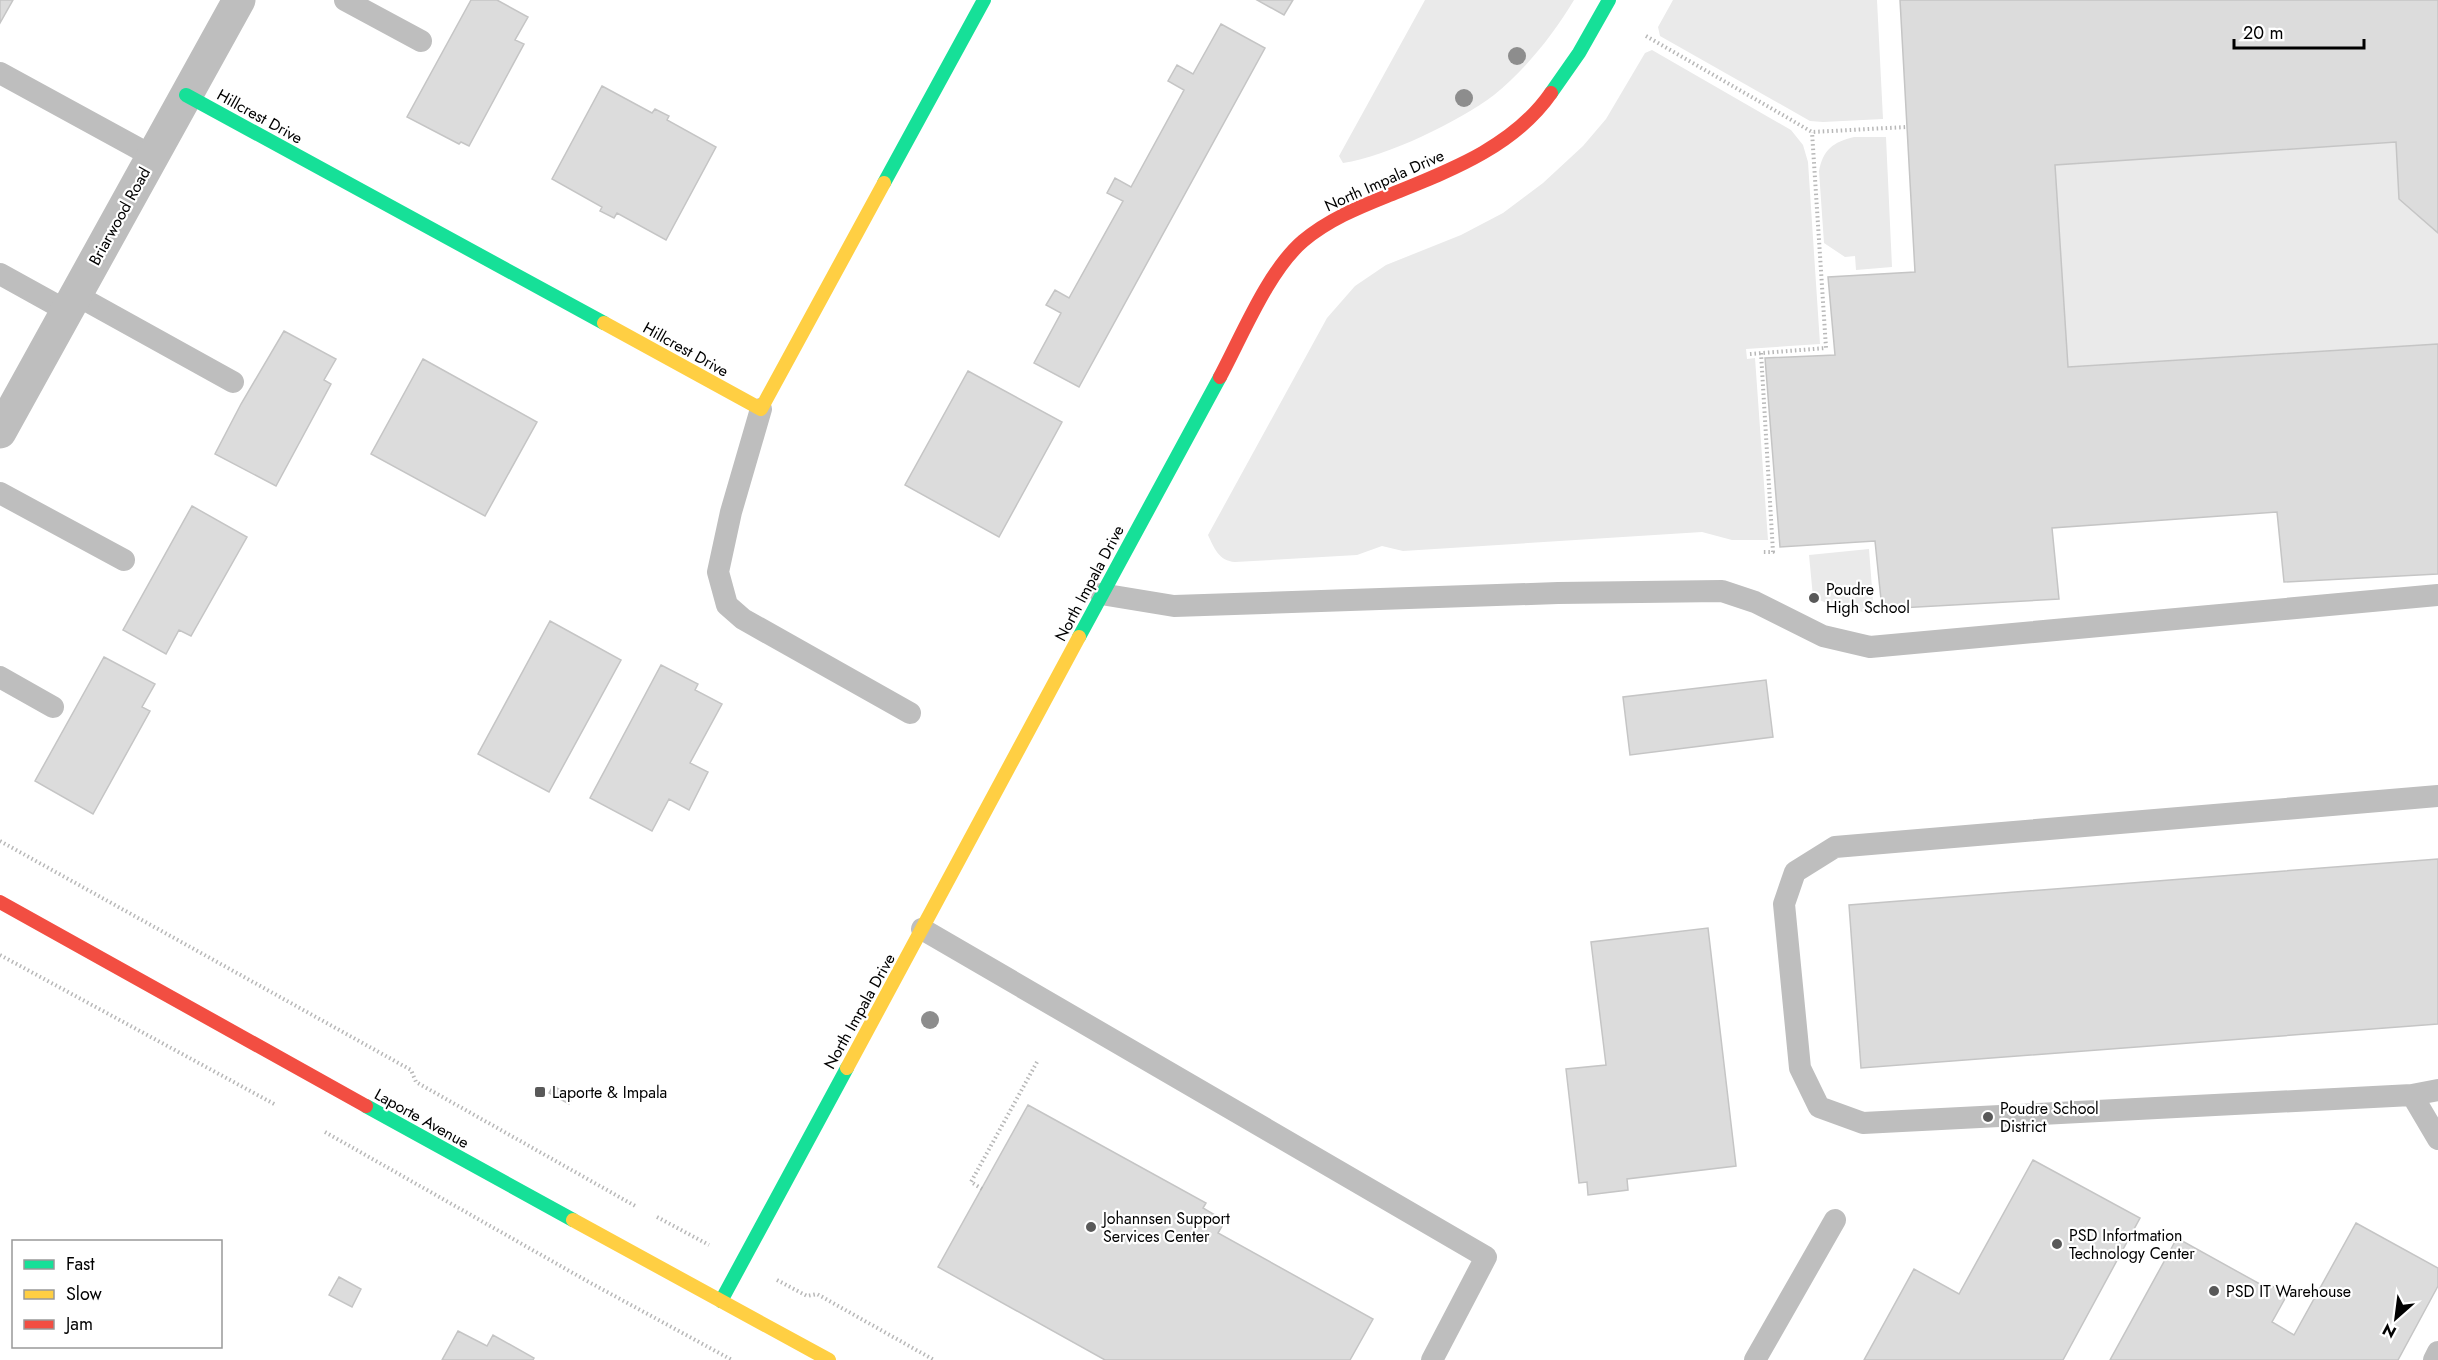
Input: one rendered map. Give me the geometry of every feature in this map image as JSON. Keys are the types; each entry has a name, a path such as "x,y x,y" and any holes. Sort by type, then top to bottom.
{"street":[{"name":"Briarwood Road","path":"0,432 238,0"},
{"path":"761,409 984,0"},
{"name":"North Impala Drive","path":"721,1301 1274,276 1302,242 1338,216 1428,179 1497,146 1541,108 1579,53 1609,0"},
{"name":"Hillcrest Drive","path":"186,94 761,409"},
{"name":"Laporte Avenue","path":"0,902 829,1360"}],"lane":[{"path":"345,0 421,41"},
{"path":"0,73 152,156"},
{"path":"0,274 71,303 233,382"},
{"path":"761,409 731,512 718,572 727,605 743,619 910,712"},
{"path":"0,493 124,560"},
{"path":"1101,594 1174,606 1558,592 1722,591 1755,602 1823,636 1870,647 2438,595"},
{"path":"0,677 53,707"},
{"path":"2438,796 1835,847 1795,872 1784,904 1800,1068 1819,1107 1863,1123 2412,1095 2438,1090"},
{"path":"922,929 1486,1257 1432,1360"},
{"path":"2412,1095 2438,1139"},
{"path":"1755,1360 1835,1220"},
{"path":"2434,1360 2438,1352"}],"path":[{"path":"1646,36 1812,132 1907,127"},
{"path":"1750,354 1826,348 1812,132"},
{"path":"1761,353 1773,552 1761,552"},
{"path":"0,841 411,1070 416,1082 639,1208"},
{"path":"0,955 286,1110"},
{"path":"982,1189 971,1182 1037,1062"},
{"path":"318,1128 587,1281 732,1360"},
{"path":"649,1213 807,1296 817,1294 934,1360"}],"shaded area":[{"path":"1425,0 1574,0 1538,51 1494,95 1442,127 1401,146 1343,163 1339,156"},
{"path":"1673,0 1877,0 1883,119 1810,121 1660,36 1658,27"},
{"path":"1652,50 1791,130 1803,145 1808,162 1820,344 1746,349 1747,359 1755,358 1768,540 1732,540 1702,532 1403,551 1382,546 1357,555 1235,562 1221,556 1208,535 1327,318 1355,286 1386,265 1461,235 1503,213 1543,183 1583,146 1606,119 1645,53"},
{"path":"1854,137 1886,137 1892,267 1856,270 1855,256 1845,257 1824,243 1819,171 1823,158 1830,148 1840,141"},
{"path":"2396,142 2438,233 2438,344 2068,367 2055,165"},
{"path":"1869,549 1874,614 1833,606 1813,597 1809,555"}],"building":[{"path":"0,0 13,0 0,23"},
{"path":"471,0 497,0 528,17 515,40 524,44 469,146 461,142 459,144 407,117"},
{"path":"1257,0 1293,0 1284,15"},
{"path":"1900,0 2438,0 2438,233 2399,199 2396,142 2055,165 2068,367 2438,344 2438,574 2284,582 2277,512 2052,528 2059,599 1882,609 1875,541 1780,547 1765,358 1835,355 1828,277 1915,272"},
{"path":"1221,24 1265,48 1079,387 1034,363 1061,313 1046,305 1055,290 1069,298 1123,201 1107,193 1115,178 1131,187 1184,90 1168,81 1177,65 1193,74"},
{"path":"602,86 652,113 655,109 669,116 667,120 716,147 666,240 617,213 614,218 600,211 602,207 552,179"},
{"path":"284,331 336,359 324,380 331,384 276,486 215,454"},
{"path":"423,359 537,422 485,516 371,454"},
{"path":"968,371 1062,422 999,537 905,485"},
{"path":"192,506 247,537 191,636 179,630 166,654 123,630"},
{"path":"550,621 621,660 549,792 478,754"},
{"path":"104,657 155,684 142,707 150,711 93,814 35,781"},
{"path":"661,665 698,684 695,690 722,704 690,763 708,772 689,810 669,799 652,831 590,798"},
{"path":"1766,680 1773,737 1630,755 1623,697"},
{"path":"2438,859 2438,1024 1861,1068 1849,905"},
{"path":"1708,928 1736,1166 1627,1179 1628,1190 1588,1195 1587,1182 1579,1183 1566,1069 1606,1065 1591,942"},
{"path":"553,1086 573,1097 569,1104 549,1093"},
{"name":"Johannsen Support Services Center","path":"1028,1105 1206,1203 1203,1208 1225,1221 1218,1233 1373,1319 1350,1360 1105,1360 938,1267"},
{"name":"PSD Infortmation Technology Center","path":"2033,1160 2140,1218 2063,1360 1864,1360 1914,1269 1959,1294"},
{"name":"PSD IT Warehouse","path":"2356,1223 2438,1268 2438,1286 2398,1360 2110,1360 2177,1238 2267,1288 2269,1284 2287,1295 2272,1322 2294,1335"},
{"path":"339,1277 361,1289 352,1307 329,1295"},
{"path":"458,1331 487,1346 493,1335 534,1358 533,1360 442,1360"}],"traffic: fast":[{"path":"884,183 984,0"},
{"path":"1551,93 1579,53 1609,0"},
{"path":"186,95 604,323"},
{"path":"1079,637 1220,377"},
{"path":"721,1301 847,1068"},
{"path":"366,1106 573,1220"}],"traffic: slow":[{"path":"604,323 761,409 884,183"},
{"path":"847,1068 1079,637"},
{"path":"573,1220 829,1360"}],"traffic: jam":[{"path":"1220,377 1267,286 1278,269 1303,241 1343,215 1432,178 1477,156 1518,129 1551,93"},
{"path":"0,902 366,1106"}],"place":[{"name":"Poudre High School","path":"1814,598"},
{"name":"Laporte & Impala","path":"540,1092"},
{"name":"Poudre School District","path":"1988,1117"},
{"name":"Johannsen Support Services Center","path":"1091,1227"},
{"name":"PSD Infortmation Technology Center","path":"2057,1244"},
{"name":"PSD IT Warehouse","path":"2214,1291"}]}
